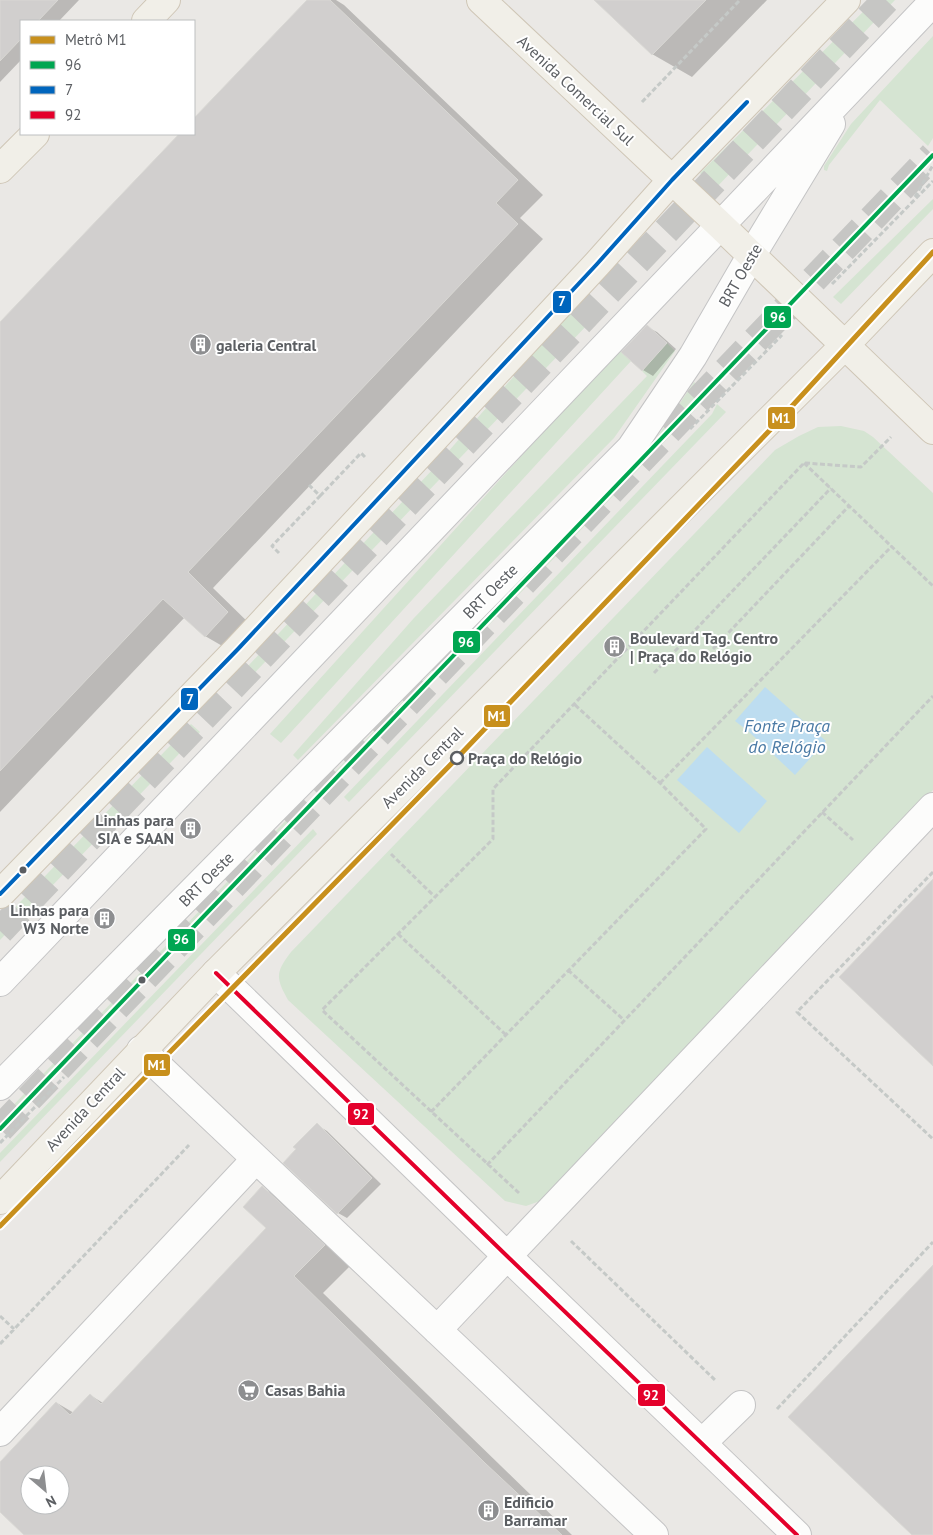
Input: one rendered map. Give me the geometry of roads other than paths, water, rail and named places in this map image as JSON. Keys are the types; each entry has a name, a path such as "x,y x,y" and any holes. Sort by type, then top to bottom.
{"main road":[{"path":"147,20 166,0"},
{"name":"Avenida Comercial Sul","path":"481,0 751,256 817,306 844,345 924,422"},
{"path":"0,894 238,649 597,264 672,180 846,0"},
{"path":"0,169 34,135"},
{"name":"Avenida Central","path":"0,1200 216,972 844,345 933,253"}],"street":[{"name":"BRT Oeste","path":"0,982 933,2"},
{"name":"BRT Oeste","path":"0,1086 631,448 693,356 751,256 860,77"},
{"path":"437,1330 933,807"},
{"path":"216,972 797,1535"},
{"path":"141,1050 654,1535"},
{"path":"0,1432 256,1159"},
{"path":"702,1443 741,1405"}],"water":[{"name":"Fonte Praça do Relógio","path":"765,687 826,741 795,775 735,721"},
{"name":"Fonte Praça do Relógio","path":"707,747 767,801 739,833 677,780"}],"tunnel":[{"path":"0,931 886,0"},
{"path":"0,1129 933,155"}],"metro line":[{"name":"M1","path":"0,1226 457,758 771,429 933,252"}],"place":[{"name":"galeria Central","path":"200,345"},
{"name":"Boulevard Tag. Centro | Praça do Relógio","path":"614,647"},
{"name":"Praça do Relógio","path":"457,758"},
{"name":"Linhas para SIA e SAAN","path":"190,829"},
{"name":"Linhas para W3 Norte","path":"105,919"},
{"name":"Casas Bahia","path":"249,1390"},
{"name":"Edificio Barramar","path":"488,1511"}]}
